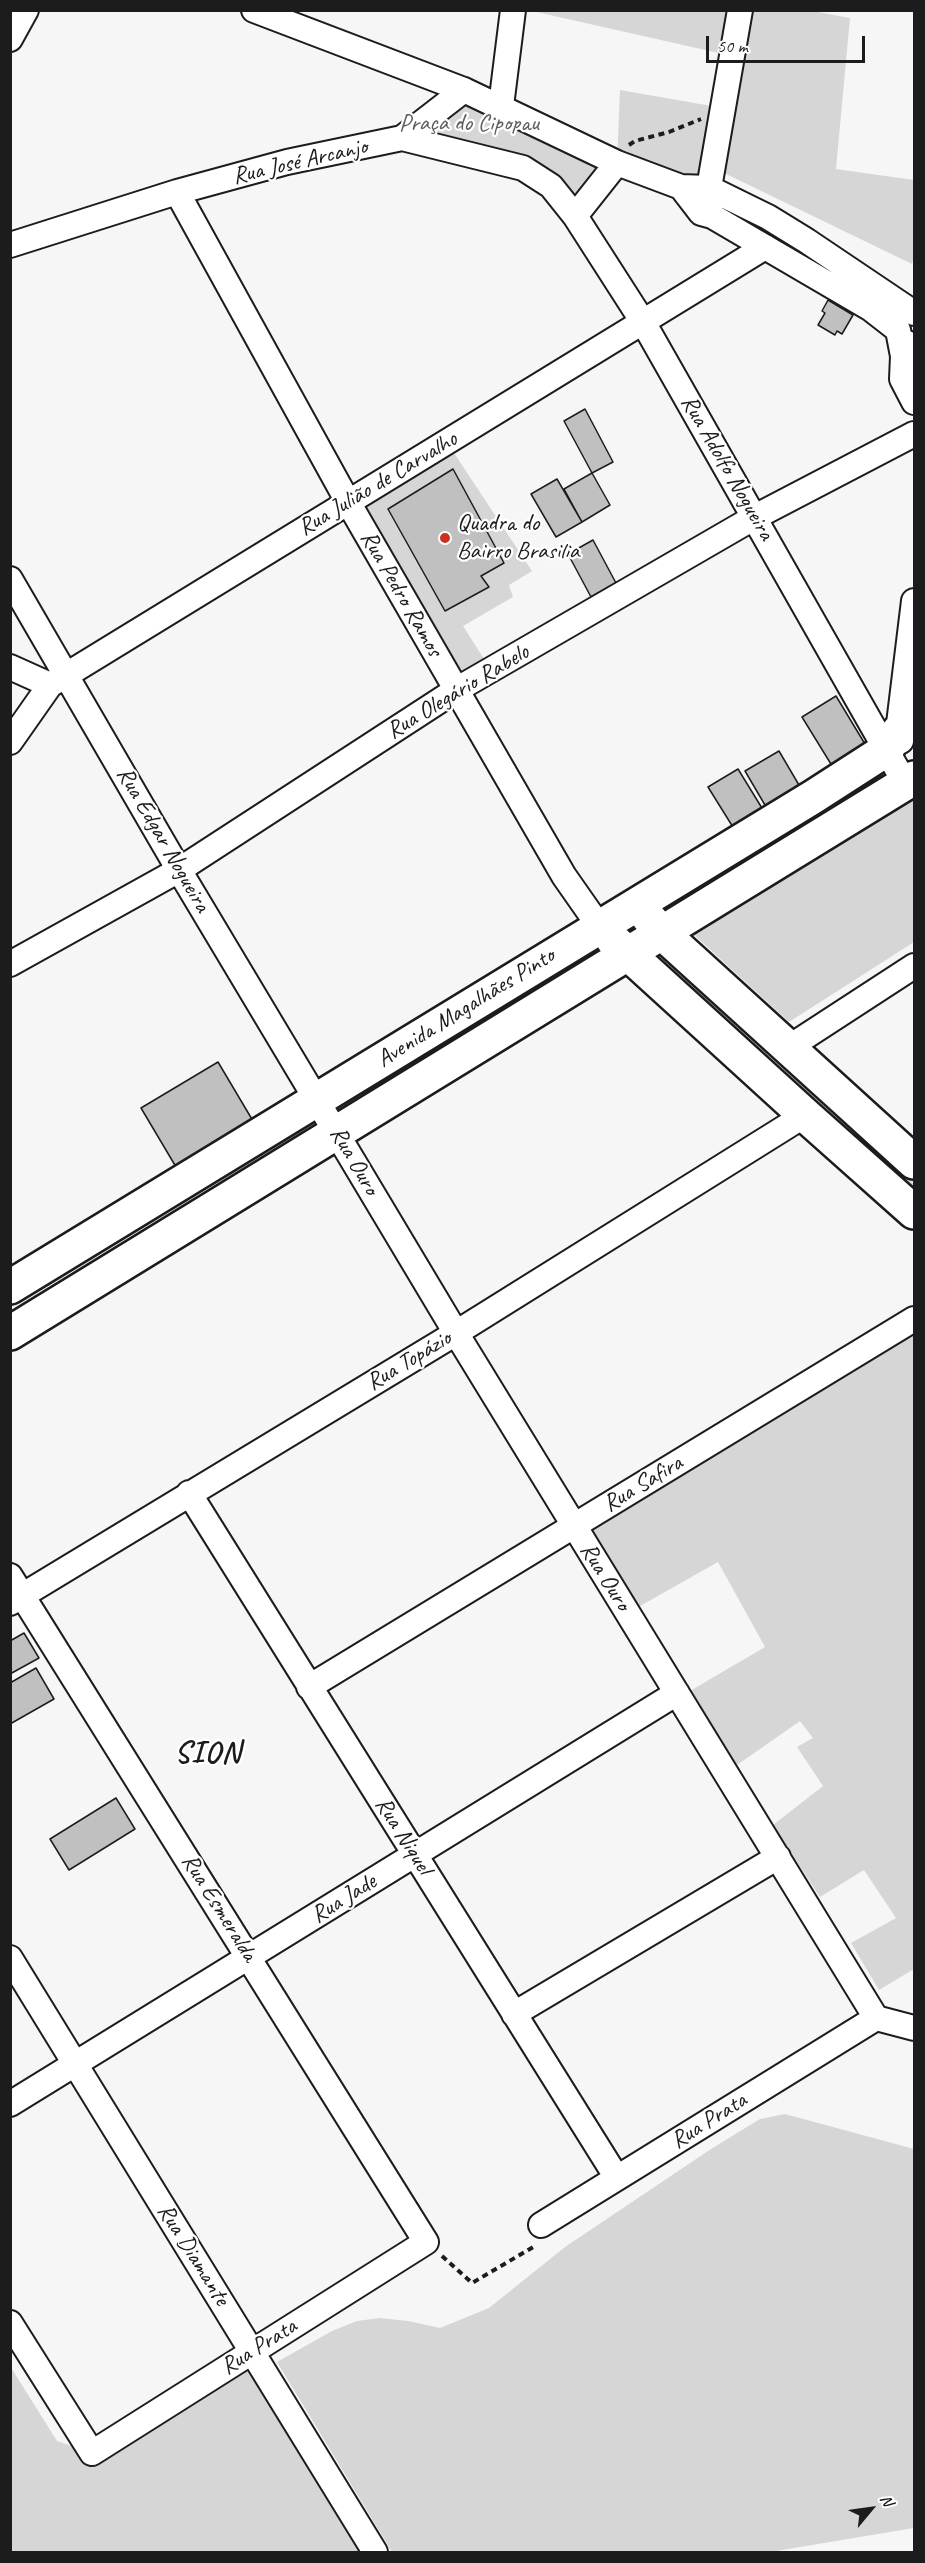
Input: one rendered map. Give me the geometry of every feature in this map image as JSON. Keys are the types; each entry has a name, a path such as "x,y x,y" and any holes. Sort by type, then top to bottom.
{"main road":[{"name":"Avenida Magalhães Pinto","path":"10,1287 636,904 900,735"},
{"name":"Avenida Magalhães Pinto","path":"10,1333 911,780"},
{"path":"636,904 662,932 915,1162"},
{"path":"599,926 805,1116 915,1212"},
{"path":"432,1029 450,1063"}],"street":[{"path":"10,39 26,10"},
{"path":"254,10 464,90 620,156 681,187 710,188 768,217 797,235 914,319 903,356"},
{"path":"501,106 513,10"},
{"path":"712,216 710,188 740,10"},
{"path":"402,138 464,90"},
{"name":"Rua José Arcanjo","path":"10,245 177,192 287,162 402,138 523,168 551,186 575,216"},
{"path":"575,216 620,156"},
{"path":"681,187 701,213 712,216 765,246 871,309 898,330 903,356 902,379 915,402"},
{"name":"Rua Pedro Ramos","path":"177,192 348,502 456,690 564,876 599,926"},
{"name":"Rua Adolfo Nogueira","path":"575,216 643,322 755,517 900,735"},
{"name":"Rua Julião de Carvalho","path":"10,742 58,680 765,246"},
{"name":"Rua Olegário Rabelo","path":"10,964 179,870 456,690 755,517 915,434"},
{"name":"Rua Edgar Nogueira","path":"10,579 58,680 179,870 318,1099"},
{"path":"911,780 900,735 915,601"},
{"path":"10,667 58,680"},
{"path":"788,1048 915,966"},
{"name":"Rua Ouro","path":"318,1099 456,1333 876,2018"},
{"name":"Rua Topázio","path":"14,1591 189,1493 456,1333 805,1116"},
{"name":"Rua Safira","path":"309,1687 915,1319"},
{"name":"Rua Niquel","path":"189,1493 617,2178"},
{"name":"Rua Esmeralda","path":"14,1591 250,1957 426,2242"},
{"name":"Rua Jade","path":"10,2104 677,1693"},
{"path":"514,2014 778,1857"},
{"name":"Rua Diamante","path":"10,1958 375,2553"},
{"path":"876,2018 915,2028"},
{"name":"Rua Prata","path":"542,2225 876,2018"},
{"name":"Rua Prata","path":"10,2323 92,2452 426,2242"}],"path":[{"path":"620,156 635,141 669,132 723,108"},
{"path":"426,2242 472,2283 546,2240 542,2225"}],"green space":[{"path":"532,11 740,11 732,56"},
{"path":"752,11 813,11 850,18 836,169 914,180 912,264 720,171"},
{"name":"Praça do Cipopau","path":"464,90 617,162 620,90 723,108 709,188 617,163 575,216 546,183 402,138"},
{"name":"Quadra do Bairro Brasilia","path":"452,450 532,571 509,585 513,597 463,626 484,659 458,678 361,505"},
{"path":"914,783 914,942 789,1022 679,921"},
{"path":"655,951 914,1184 914,1204 644,959"},
{"path":"914,1327 914,1969 879,1990 851,1943 896,1918 864,1870 820,1897 773,1825 823,1786 797,1747 813,1738 800,1721 737,1765 690,1691 765,1647 718,1562 633,1610 585,1531"},
{"path":"785,2114 914,2149 914,2528 770,2552 392,2552 277,2362 332,2331 357,2321 380,2318 440,2328 489,2308 565,2247 711,2149 760,2119"},
{"path":"252,2352 375,2552 11,2552 10,2366 57,2441 92,2453"}],"building":[{"path":"828,300 853,315 842,334 837,331 835,335 818,325 825,313 822,311"},
{"path":"585,409 613,462 592,473 564,421"},
{"path":"453,469 504,563 481,576 489,587 445,611 388,509"},
{"path":"592,473 610,505 582,522 564,489"},
{"path":"557,479 582,522 556,537 531,494"},
{"path":"593,540 616,583 591,597 568,554"},
{"path":"836,696 868,749 834,769 802,717"},
{"path":"779,751 806,797 772,817 745,771"},
{"path":"738,769 765,813 736,832 708,787"},
{"path":"218,1062 256,1126 179,1172 141,1108"},
{"path":"24,1633 39,1658 10,1674 10,1641"},
{"path":"36,1668 54,1699 10,1724 10,1683"},
{"path":"116,1798 135,1829 69,1870 50,1839"}],"place":[{"name":"Quadra do Bairro Brasilia","path":"445,538"}],"district":[{"name":"SION","path":"208,1754"}]}
